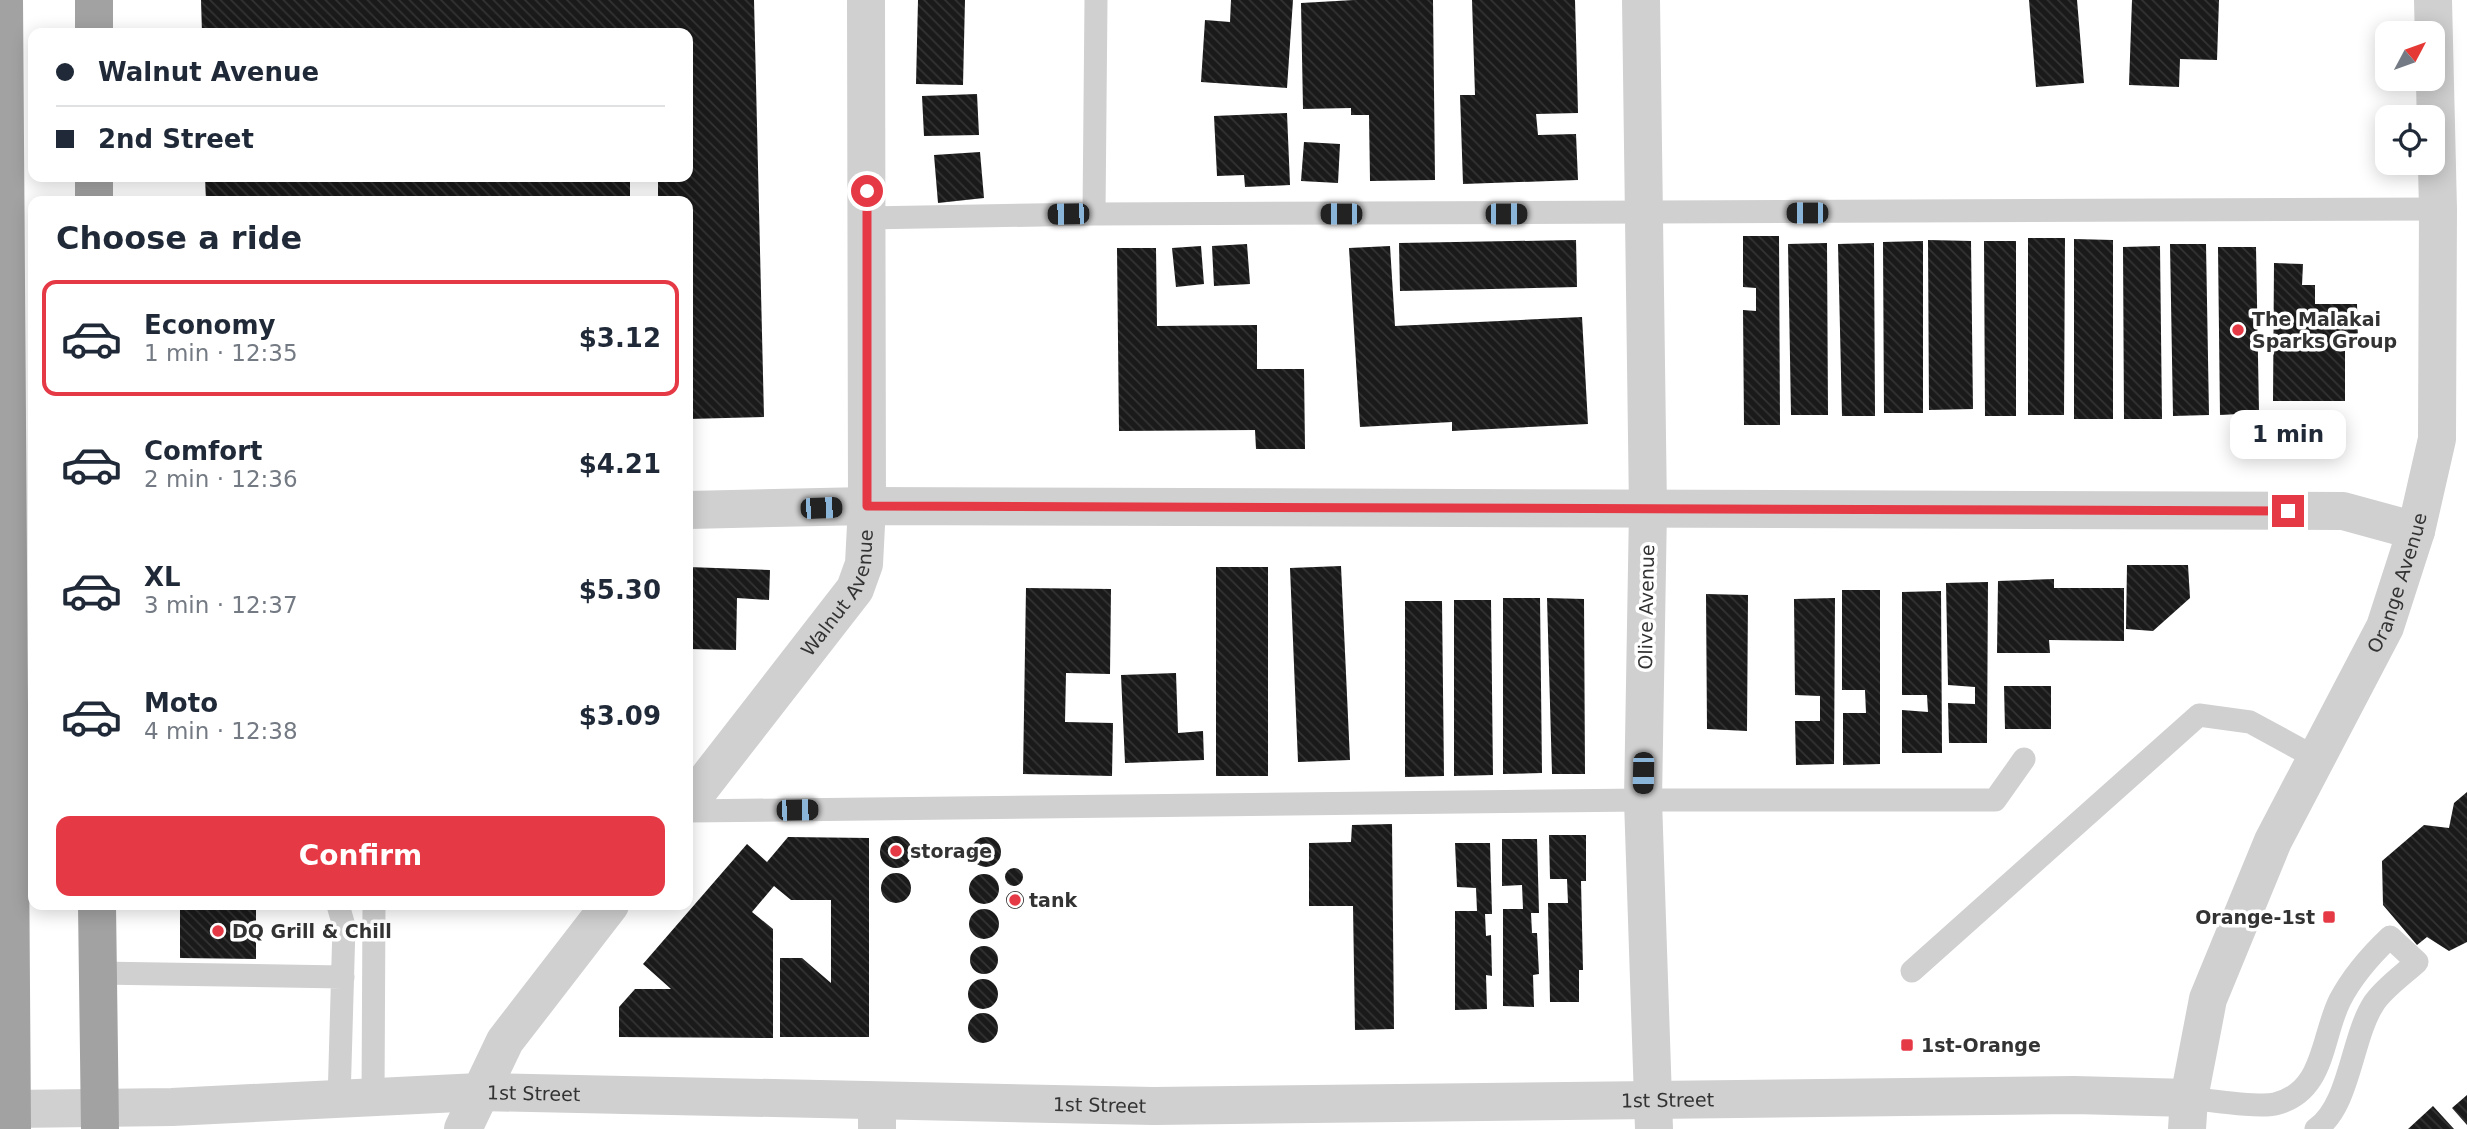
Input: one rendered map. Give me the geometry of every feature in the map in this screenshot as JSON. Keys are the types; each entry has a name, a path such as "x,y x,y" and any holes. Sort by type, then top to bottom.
{"highway":[{"path":"4,0 2,202 8,1115"},
{"path":"94,0 94,28"},
{"path":"97,910 100,1118"}],"street":[{"name":"Walnut Avenue","path":"693,798 855,589 864,564 867,506 866,0"},
{"name":"Olive Avenue","path":"1641,0 1648,509 1643,800 1653,1114"},
{"name":"Orange Avenue","path":"2188,1114 2208,999 2273,841 2385,627 2416,531 2437,439 2438,209 2433,0"},
{"path":"693,510 867,506 2343,511 2416,531"},
{"path":"463,1129 505,1041 606,910"},
{"name":"1st Street","path":"8,1115 100,1118 479,1092 877,1115 1154,1106 1653,1114 2074,1095 2188,1114"}],"lane":[{"path":"1094,214 1096,0"},
{"path":"867,218 1094,214 2438,209"},
{"path":"1912,971 2199,715 2250,722 2318,759"},
{"path":"693,811 1643,800 1995,800 2024,759"},
{"path":"339,910 344,926 343,977 356,1100"},
{"path":"356,1100 374,910"},
{"path":"2188,1114 2274,1104 2300,1093 2316,1072 2340,1000 2372,954 2390,937 2417,962 2374,1002 2353,1051 2336,1106 2316,1129"},
{"path":"98,973 343,977"}],"building":[{"path":"201,0 754,0 764,417 693,419 693,196 658,196 658,182 693,182 693,28 202,28"},
{"path":"918,0 965,0 963,85 916,84"},
{"path":"1231,0 1293,0 1287,88 1201,82 1205,20 1230,22"},
{"path":"1433,0 1435,180 1370,181 1369,115 1351,115 1351,108 1303,109 1301,3"},
{"path":"1472,0 1575,0 1578,113 1536,114 1538,135 1576,134 1578,180 1463,184 1460,95 1475,95"},
{"path":"2029,0 2077,0 2084,83 2036,87"},
{"path":"2132,0 2219,0 2217,60 2180,59 2179,87 2129,85"},
{"path":"977,94 979,135 924,136 922,96"},
{"path":"1287,113 1290,185 1245,187 1244,175 1217,176 1214,116"},
{"path":"1304,142 1340,144 1338,183 1301,181"},
{"path":"980,152 984,198 938,203 934,155"},
{"path":"205,182 630,182 630,196 206,196"},
{"path":"1743,236 1779,236 1780,425 1744,425 1743,310 1756,311 1756,288 1743,287"},
{"path":"2028,238 2065,238 2064,415 2028,415"},
{"path":"2074,239 2113,240 2113,419 2074,419"},
{"path":"1576,240 1577,287 1400,291 1399,243"},
{"path":"1928,240 1971,241 1973,409 1929,410"},
{"path":"1923,241 1923,413 1884,413 1883,242"},
{"path":"1984,241 2016,241 2016,416 1985,416"},
{"path":"1827,243 1828,415 1791,415 1788,244"},
{"path":"1874,243 1875,416 1842,416 1838,244"},
{"path":"1247,244 1250,284 1214,286 1212,246"},
{"path":"2170,244 2206,244 2209,415 2173,416"},
{"path":"1201,246 1204,284 1176,287 1172,248"},
{"path":"1390,246 1395,326 1582,317 1588,424 1452,431 1452,422 1360,427 1349,248"},
{"path":"2160,246 2162,419 2124,419 2123,247"},
{"name":"The Malakai Sparks Group","path":"2218,247 2256,247 2259,413 2220,415"},
{"path":"1117,248 1156,248 1157,326 1257,325 1257,369 1304,369 1305,449 1256,449 1255,430 1119,431"},
{"path":"2274,263 2303,264 2302,285 2315,285 2315,304 2357,304 2358,341 2345,341 2345,401 2273,401"},
{"path":"2127,565 2188,565 2190,598 2153,631 2126,629"},
{"path":"1341,566 1350,760 1298,762 1290,568"},
{"path":"693,567 770,570 769,600 737,598 736,650 693,649"},
{"path":"1216,567 1268,567 1268,776 1216,776"},
{"path":"2054,579 2054,588 2124,588 2124,641 2049,640 2050,653 1997,653 1998,581"},
{"path":"1988,582 1987,743 1949,743 1948,703 1975,704 1975,687 1948,685 1946,583"},
{"path":"1026,588 1111,589 1110,674 1066,673 1065,722 1113,723 1112,776 1023,774"},
{"path":"1842,590 1880,590 1880,764 1843,765 1843,713 1866,713 1865,690 1842,690"},
{"path":"1941,591 1942,753 1902,753 1902,710 1928,712 1927,695 1902,695 1902,592"},
{"path":"1706,594 1748,595 1747,731 1707,729"},
{"path":"1503,598 1540,598 1542,773 1503,774"},
{"path":"1547,598 1584,599 1585,774 1552,774"},
{"path":"1835,598 1834,764 1796,765 1795,721 1820,721 1820,696 1795,695 1794,599"},
{"path":"1454,600 1491,600 1493,775 1454,776"},
{"path":"1405,601 1442,601 1444,776 1405,777"},
{"path":"1176,673 1178,733 1203,731 1204,760 1125,763 1121,675"},
{"path":"2004,686 2051,686 2051,729 2005,729"},
{"path":"2467,792 2467,942 2449,951 2427,937 2417,945 2383,905 2382,861 2424,825 2449,828 2454,803"},
{"path":"1392,824 1394,1029 1355,1030 1353,906 1309,906 1309,843 1351,842 1352,825"},
{"path":"1549,835 1586,835 1586,881 1581,881 1583,970 1579,970 1579,1002 1550,1002 1548,903 1568,903 1567,879 1550,879"},
{"name":"storage","path":"896,836 907,841 912,852 907,863 896,868 885,863 880,852 885,841"},
{"path":"788,837 869,838 869,1037 780,1037 780,958 802,958 831,983 831,900 791,900 774,886 752,912 773,929 773,1038 619,1037 619,1007 635,989 671,989 643,964 690,910 693,910 693,906 747,844 767,862"},
{"name":"storage","path":"986,837 992,838 1000,846 1000,858 992,866 986,867 980,866 972,858 971,852 972,846 980,838"},
{"path":"1502,839 1537,839 1539,913 1531,913 1532,933 1537,933 1539,974 1533,975 1534,1007 1503,1006 1503,909 1523,909 1522,885 1502,886"},
{"path":"1455,843 1490,843 1492,914 1485,914 1486,936 1491,935 1492,976 1486,975 1487,1009 1455,1010 1455,911 1477,911 1476,888 1457,887"},
{"name":"storage","path":"1014,868 1020,871 1023,877 1020,883 1014,886 1008,883 1005,877 1008,871"},
{"name":"storage","path":"896,873 907,877 911,888 907,899 896,903 885,899 881,888 885,877"},
{"name":"storage","path":"984,874 995,878 999,889 995,900 984,904 973,900 969,889 973,878"},
{"name":"tank","path":"1015,891 1021,894 1024,900 1021,906 1015,909 1009,906 1006,900 1009,894"},
{"name":"storage","path":"984,909 995,913 999,924 995,935 984,939 973,935 969,924 973,913"},
{"name":"DQ Grill & Chill","path":"180,910 256,910 256,959 180,958"},
{"path":"984,946 994,950 998,960 994,970 984,974 974,970 970,960 974,950"},
{"path":"983,979 994,983 998,994 994,1005 983,1009 972,1005 968,994 972,983"},
{"path":"983,1013 993,1018 998,1028 993,1038 983,1043 973,1038 968,1028 973,1018"},
{"path":"2467,1095 2467,1125 2452,1108"},
{"path":"2433,1106 2454,1129 2408,1129"}],"place":[{"name":"The Malakai Sparks Group","path":"2238,330"},
{"name":"storage","path":"896,851"},
{"name":"tank","path":"1015,900"},
{"name":"Orange-1st","path":"2329,917"},
{"name":"DQ Grill & Chill","path":"218,931"},
{"name":"1st-Orange","path":"1907,1045"}],"route":[{"path":"867,191 867,506 2288,511"}]}
